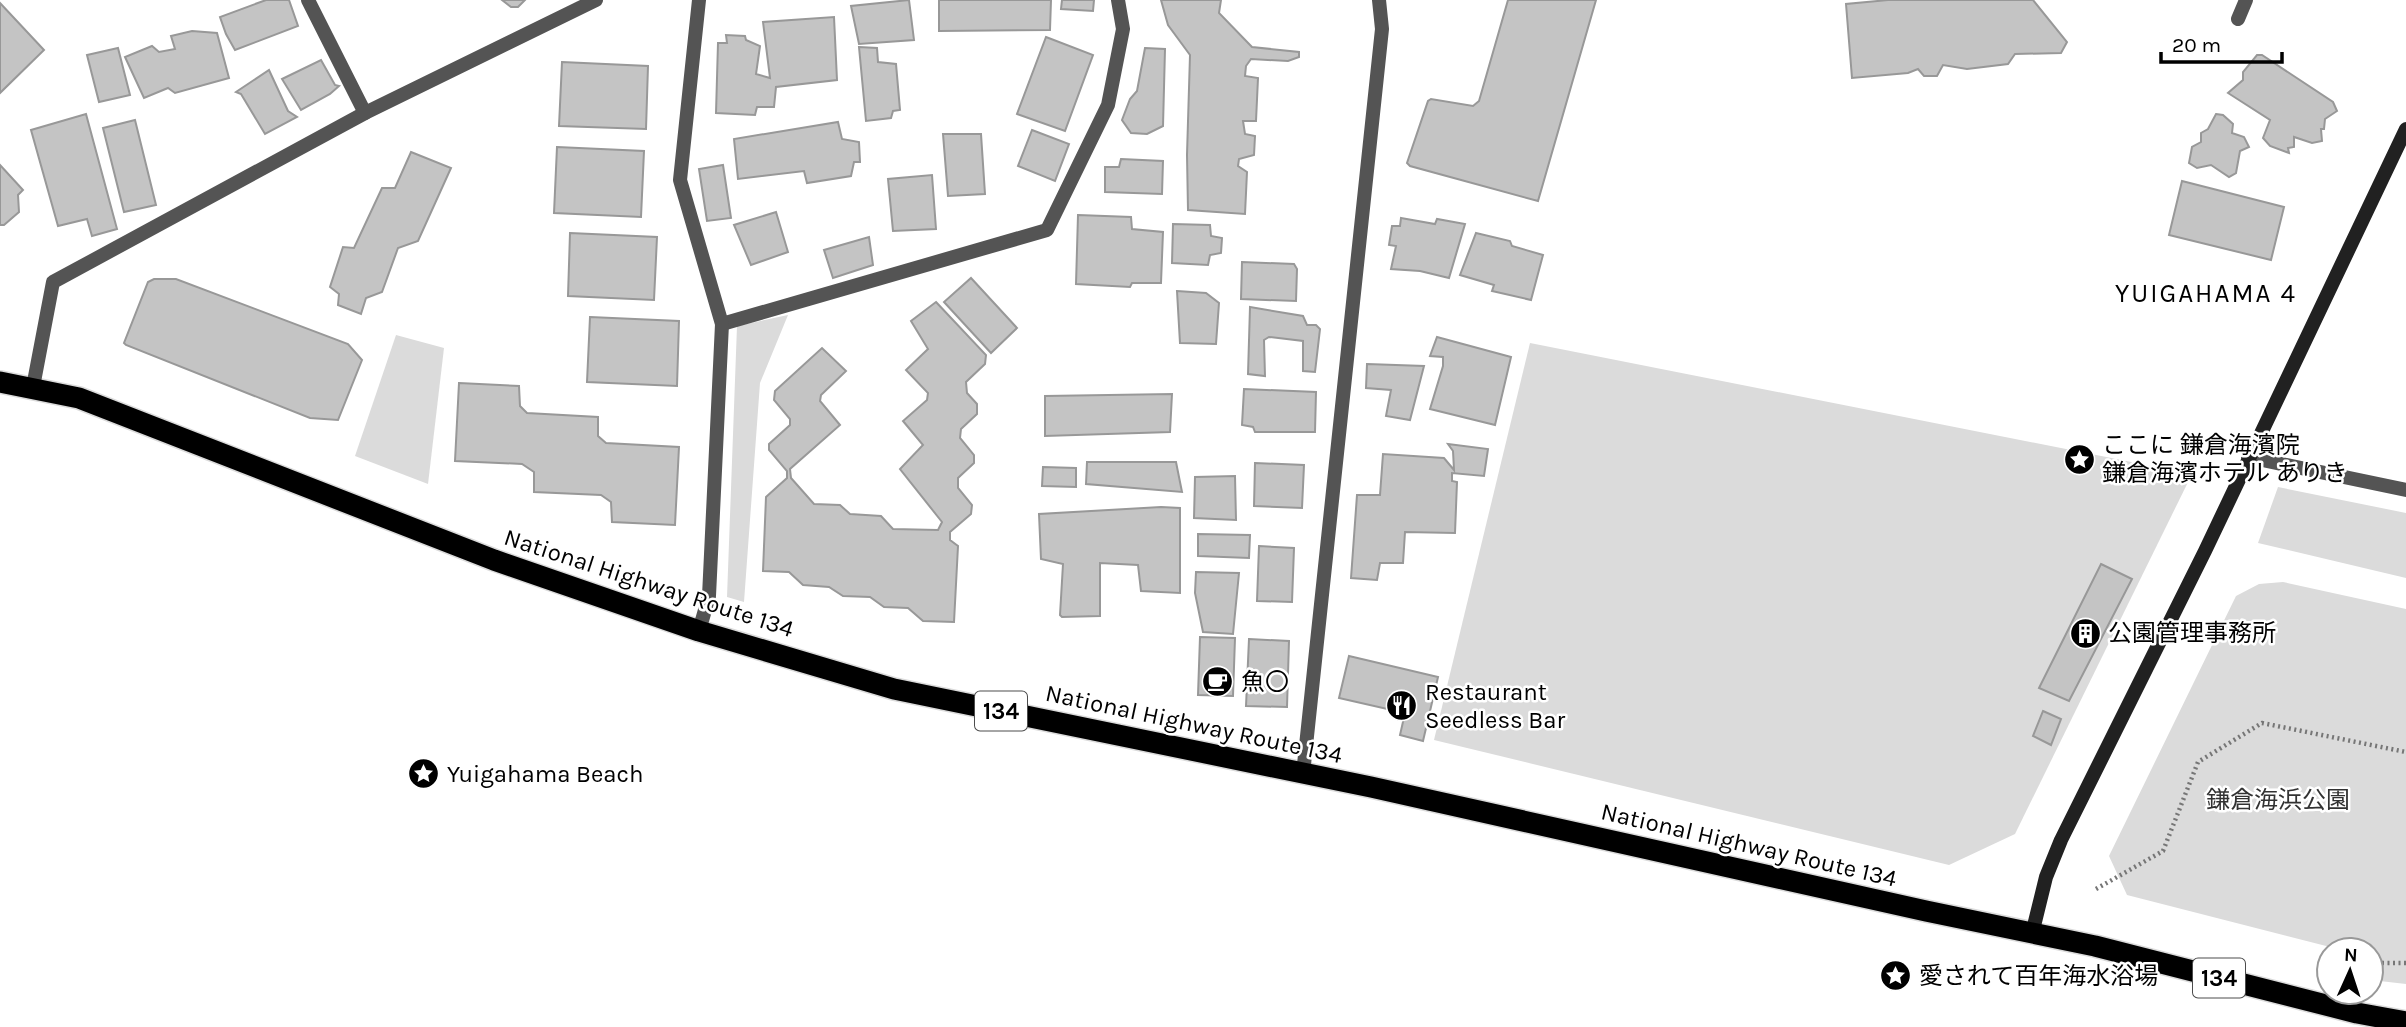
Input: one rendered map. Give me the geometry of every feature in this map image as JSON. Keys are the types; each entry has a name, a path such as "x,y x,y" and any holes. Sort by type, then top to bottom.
{"highway":[{"name":"National Highway Route 134","path":"0,382 79,398 494,560 699,631 894,689 1385,790 2095,946 2357,1013 2406,1022"}],"street":[{"path":"308,0 365,113"},
{"path":"33,387 54,282 365,113 596,0"},
{"path":"699,0 680,180 722,324 709,596 699,631"},
{"path":"722,324 1047,230 1108,105 1123,29 1118,0"},
{"path":"1303,774 1382,29 1379,0"},
{"path":"2238,19 2246,0"},
{"path":"2032,934 2046,877 2061,840 2205,551 2406,129"},
{"path":"2248,457 2406,490"}],"path":[{"path":"2096,889 2163,851 2198,762 2262,723 2406,752"},
{"path":"2385,963 2406,963"}],"green space":[{"path":"788,315 760,383 744,602 727,597 737,326"},
{"path":"396,335 444,348 428,484 355,456"},
{"path":"1530,343 2192,474 2015,834 1949,865 1434,740"},
{"path":"2278,487 2406,513 2406,578 2258,543"},
{"name":"鎌倉海浜公園","path":"2283,582 2406,609 2406,984 2385,982 2385,936 2315,936 2315,943 2127,895 2109,856 2236,596 2259,584"}],"building":[{"path":"266,0 289,0 298,26 235,50 220,17"},
{"path":"502,0 525,0 518,7 511,7"},
{"path":"909,0 914,40 859,44 851,6"},
{"path":"939,0 1051,0 1050,30 939,31"},
{"path":"1062,0 1094,0 1093,11 1061,9"},
{"path":"1161,0 1221,0 1219,13 1252,47 1299,52 1299,57 1288,61 1251,59 1246,66 1245,76 1258,78 1256,121 1243,121 1245,134 1255,136 1254,155 1239,159 1238,166 1247,172 1245,214 1188,210 1190,55 1168,25"},
{"path":"1508,0 1596,0 1538,201 1407,163 1428,101 1431,99 1473,106 1479,101"},
{"path":"1888,0 2033,0 2067,42 2061,53 2015,54 2008,64 1967,69 1943,65 1937,76 1924,76 1918,69 1908,73 1852,78 1846,4"},
{"path":"0,3 44,50 0,93"},
{"path":"834,17 837,80 776,87 774,107 757,107 755,115 716,113 718,43 727,43 726,35 745,36 746,40 760,46 756,74 770,78 763,22"},
{"path":"192,31 217,33 229,78 175,93 168,88 144,98 125,57 152,46 159,52 175,49 171,36"},
{"path":"1046,37 1093,55 1065,131 1017,114"},
{"path":"859,47 877,48 878,62 896,64 900,110 893,111 891,118 866,121"},
{"path":"118,48 130,95 99,102 87,55"},
{"path":"1145,48 1165,49 1163,126 1147,134 1131,133 1122,120 1130,99 1137,91"},
{"path":"2257,55 2262,55 2333,102 2337,111 2325,119 2324,129 2321,129 2322,141 2312,143 2294,137 2294,147 2288,148 2289,153 2270,146 2263,138 2270,120 2228,93 2243,80 2243,72"},
{"path":"321,60 335,85 339,86 301,110 282,79"},
{"path":"562,62 648,66 646,129 559,126"},
{"path":"269,70 288,111 297,117 265,134 241,94 236,92"},
{"path":"86,114 117,229 92,236 87,219 58,226 31,130"},
{"path":"2216,114 2223,115 2233,124 2232,133 2244,137 2249,147 2240,151 2236,173 2229,177 2211,165 2197,168 2189,163 2192,147 2201,142 2201,133 2208,129"},
{"path":"135,120 156,205 124,212 103,128"},
{"path":"838,122 842,139 859,142 860,162 854,162 851,176 807,183 804,171 738,179 734,139"},
{"path":"1032,130 1069,144 1055,181 1018,166"},
{"path":"943,134 981,134 985,194 948,196"},
{"path":"557,147 644,151 641,217 554,213"},
{"path":"411,152 451,168 418,241 398,248 382,292 366,298 361,314 338,305 339,294 330,287 343,247 354,248 382,188 395,188"},
{"path":"1121,159 1163,161 1162,194 1105,192 1105,167 1119,167"},
{"path":"0,165 23,190 18,195 19,212 4,225 0,225"},
{"path":"723,165 731,218 707,221 699,169"},
{"path":"932,175 936,229 893,231 888,179"},
{"path":"2182,181 2284,207 2271,260 2169,235"},
{"path":"776,212 788,252 751,265 734,225"},
{"path":"1078,215 1131,217 1132,229 1163,232 1161,283 1132,283 1130,287 1076,284"},
{"path":"1401,218 1435,224 1437,219 1465,224 1449,278 1420,271 1391,269 1396,246 1389,245 1392,226 1400,226"},
{"path":"1173,224 1210,225 1211,236 1222,238 1221,253 1210,255 1208,265 1172,263"},
{"path":"570,233 657,237 654,300 568,296"},
{"path":"1476,233 1510,241 1512,246 1543,255 1531,300 1492,291 1494,285 1460,275"},
{"path":"869,237 873,265 833,278 824,250"},
{"path":"1242,262 1294,264 1297,269 1296,301 1241,299"},
{"path":"971,278 1017,328 991,353 944,302"},
{"path":"154,279 176,279 348,344 362,360 338,420 310,418 126,345 124,343 148,282"},
{"path":"1177,291 1206,293 1219,303 1216,344 1180,343"},
{"path":"936,302 986,355 985,364 966,382 967,393 977,404 977,414 961,429 960,438 974,455 974,463 958,478 958,488 972,505 971,514 950,532 950,540 958,546 954,622 923,621 908,608 884,607 870,597 843,596 829,587 803,585 789,572 763,571 766,497 787,478 787,471 769,450 769,444 790,425 790,419 774,400 775,391 822,348 846,371 821,395 820,401 840,425 790,469 791,478 814,504 840,505 850,514 881,516 893,529 938,530 942,522 900,469 923,445 903,421 927,400 928,393 906,370 928,349 911,321"},
{"path":"1250,307 1303,316 1307,325 1316,325 1320,329 1315,372 1303,371 1303,341 1269,337 1264,340 1265,376 1248,374"},
{"path":"590,317 679,321 677,386 587,382"},
{"path":"1437,337 1511,357 1495,425 1430,409 1443,366 1443,357 1430,356"},
{"path":"1367,364 1424,366 1410,420 1386,416 1391,390 1366,388"},
{"path":"459,383 519,386 520,406 527,413 598,417 598,436 606,443 679,447 675,525 612,522 611,502 601,495 534,492 534,472 522,464 455,461"},
{"path":"1244,389 1316,392 1315,432 1255,432 1253,427 1242,425"},
{"path":"1172,394 1170,432 1045,436 1045,396"},
{"path":"1448,444 1488,449 1484,476 1452,473 1452,481 1457,482 1455,533 1405,532 1403,563 1380,563 1377,580 1351,578 1357,495 1380,495 1383,454 1444,458 1454,470 1453,451"},
{"path":"1087,462 1176,462 1182,492 1086,484"},
{"path":"1255,463 1304,465 1302,508 1254,506"},
{"path":"1043,467 1076,468 1076,487 1042,486"},
{"path":"1235,476 1236,520 1194,518 1195,477"},
{"path":"1180,508 1180,593 1141,591 1138,565 1100,563 1100,616 1062,617 1063,564 1041,559 1039,514"},
{"path":"1198,534 1250,535 1249,558 1198,556"},
{"path":"1259,546 1294,548 1292,602 1257,601"},
{"name":"公園管理事務所","path":"2101,564 2132,579 2069,701 2039,688"},
{"path":"1196,572 1239,573 1233,634 1203,632 1195,593"},
{"path":"1200,637 1235,638 1233,696 1198,695"},
{"path":"1249,639 1289,641 1287,707 1246,706"},
{"name":"Restaurant Seedless Bar","path":"1349,656 1438,677 1423,741 1400,735 1405,713 1339,698"},
{"path":"2043,711 2061,719 2051,745 2033,736"}],"place":[{"name":"ここに 鎌倉海濱院 鎌倉海濱ホテル ありき","path":"2079,459"},
{"name":"公園管理事務所","path":"2085,633"},
{"name":"魚〇","path":"1218,682"},
{"name":"Restaurant Seedless Bar","path":"1402,706"},
{"name":"Yuigahama Beach","path":"424,774"},
{"name":"愛されて百年海水浴場","path":"1896,976"}],"district":[{"name":"YUIGAHAMA 4","path":"2206,293"}]}
